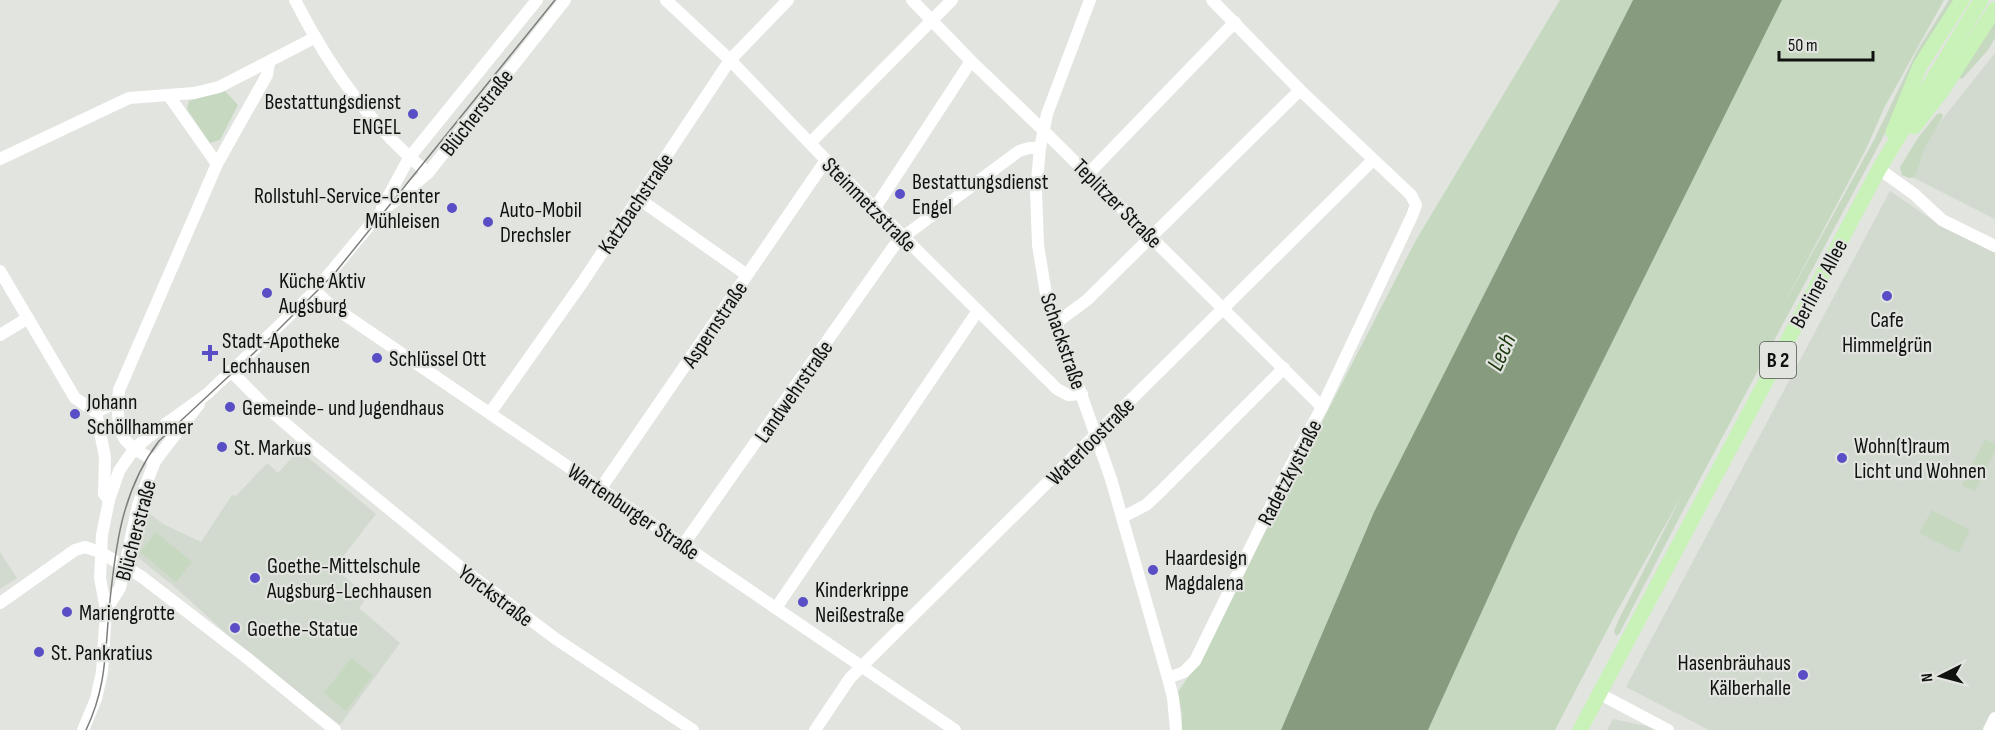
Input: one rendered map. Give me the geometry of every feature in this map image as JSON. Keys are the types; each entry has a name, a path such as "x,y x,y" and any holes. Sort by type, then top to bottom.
{"main road":[{"path":"1881,167 1920,66 1962,0"},
{"name":"Berliner Allee","path":"1580,730 1881,167 1981,0"},
{"path":"1881,167 1942,91 1995,9"}],"street":[{"path":"295,0 314,38 355,98 409,158 428,173"},
{"name":"Blücherstraße","path":"106,610 120,588 138,505 155,461 207,394 315,291 378,214 409,158 537,0"},
{"name":"Blücherstraße","path":"378,214 428,173 565,0"},
{"name":"Steinmetzstraße","path":"666,0 730,60 977,312 1057,389 1068,395 1082,394"},
{"name":"Katzbachstraße","path":"490,413 639,199 730,60 788,0"},
{"name":"Teplitzer Straße","path":"912,0 1322,407"},
{"path":"810,142 951,0"},
{"name":"Schackstraße","path":"1090,0 1043,130 1036,191 1038,245 1046,294 1123,516 1168,678"},
{"path":"1212,0 1300,90 1373,160"},
{"path":"1088,174 1235,22"},
{"path":"0,159 129,98 194,93 219,87 314,38"},
{"path":"875,208 971,61"},
{"path":"155,461 135,448 123,436 117,402 119,390 217,164 267,75 269,63"},
{"path":"1056,323 1088,300 1300,90"},
{"path":"169,96 217,164"},
{"name":"Landwehrstraße","path":"683,545 903,237 1019,151 1040,148"},
{"name":"Aspernstraße","path":"601,489 826,160"},
{"name":"Radetzkystraße","path":"1168,678 1184,672 1195,660 1322,407 1412,216 1416,205 1411,195 1373,160"},
{"name":"Waterloostraße","path":"815,730 850,678 1373,160"},
{"path":"1881,167 1942,220 1995,246"},
{"path":"639,199 747,275"},
{"path":"0,271 75,398 96,412 105,457 104,494 109,500"},
{"name":"Wartenburger Straße","path":"315,291 329,304 955,730"},
{"path":"777,608 977,312"},
{"path":"0,335 28,318"},
{"path":"1123,516 1146,505 1284,368"},
{"name":"Yorckstraße","path":"231,371 264,405 307,442 525,618 693,730"},
{"name":"Blücherstraße","path":"83,730 96,699 102,672 106,610 100,578 100,552 109,500 120,471 135,448 157,429 207,394"},
{"path":"96,412 117,402"},
{"path":"0,603 75,550 85,548 100,552 142,577 335,730"},
{"path":"1168,678 1173,698 1176,730"},
{"path":"1600,694 1668,730"},
{"path":"1989,730 1995,718"}],"shaded area":[{"path":"1560,0 1633,0 1374,512 1281,730 1182,730 1178,692 1198,662 1416,240"},
{"path":"1782,0 1944,0 1884,108 1866,149 1781,310 1874,140 1917,51 1949,0 1954,0 1619,634 1616,636 1614,631 1619,619 1682,495 1616,613 1555,730 1428,730 1519,530"},
{"path":"1995,20 1995,38 1988,50 1962,79 1959,77"},
{"path":"1995,53 1995,219 1904,173 1929,136"},
{"path":"225,91 238,105 220,140 210,143 187,109 189,101"},
{"path":"1941,113 1943,116 1925,147 1915,177 1909,178 1902,175 1900,167 1918,138 1937,114"},
{"path":"1890,191 1941,226 1995,253 1995,713 1986,730 1709,730 1626,687"},
{"path":"1985,439 1995,444 1995,451 1975,491 1962,485"},
{"name":"Goethe-Mittelschule Augsburg-Lechhausen","path":"299,450 376,514 334,568 368,596 359,608 400,643 340,725 250,655 176,588 135,555 148,512 163,524 201,542 232,495 236,496 267,463 278,473"},
{"path":"1932,510 1970,530 1959,553 1919,533"},
{"path":"156,532 192,562 176,582 140,552"},
{"path":"0,552 17,578 0,589"},
{"path":"351,658 373,675 346,711 324,693"},
{"path":"1613,719 1665,730 1607,730"}],"water":[{"name":"Lech","path":"1633,0 1782,0 1519,530 1428,730 1281,730 1374,512"}],"tram line":[{"path":"86,730 93,715 104,671 117,543 128,500 146,460 159,441 271,337 334,274 555,0"}],"place":[{"name":"Bestattungsdienst ENGEL","path":"413,114"},
{"name":"Bestattungsdienst Engel","path":"900,194"},
{"name":"Rollstuhl-Service-Center Mühleisen","path":"452,208"},
{"name":"Auto-Mobil Drechsler","path":"488,222"},
{"name":"Küche Aktiv Augsburg","path":"267,293"},
{"name":"Cafe Himmelgrün","path":"1887,296"},
{"name":"Stadt-Apotheke Lechhausen","path":"210,353"},
{"name":"Schlüssel Ott","path":"377,358"},
{"name":"Gemeinde- und Jugendhaus","path":"230,407"},
{"name":"Johann Schöllhammer","path":"75,414"},
{"name":"St. Markus","path":"222,447"},
{"name":"Wohn(t)raum Licht und Wohnen","path":"1842,458"},
{"name":"Haardesign Magdalena","path":"1153,570"},
{"name":"Goethe-Mittelschule Augsburg-Lechhausen","path":"255,578"},
{"name":"Kinderkrippe Neißestraße","path":"803,602"},
{"name":"Mariengrotte","path":"67,612"},
{"name":"Goethe-Statue","path":"235,628"},
{"name":"St. Pankratius","path":"39,652"},
{"name":"Hasenbräuhaus Kälberhalle","path":"1803,675"}]}
